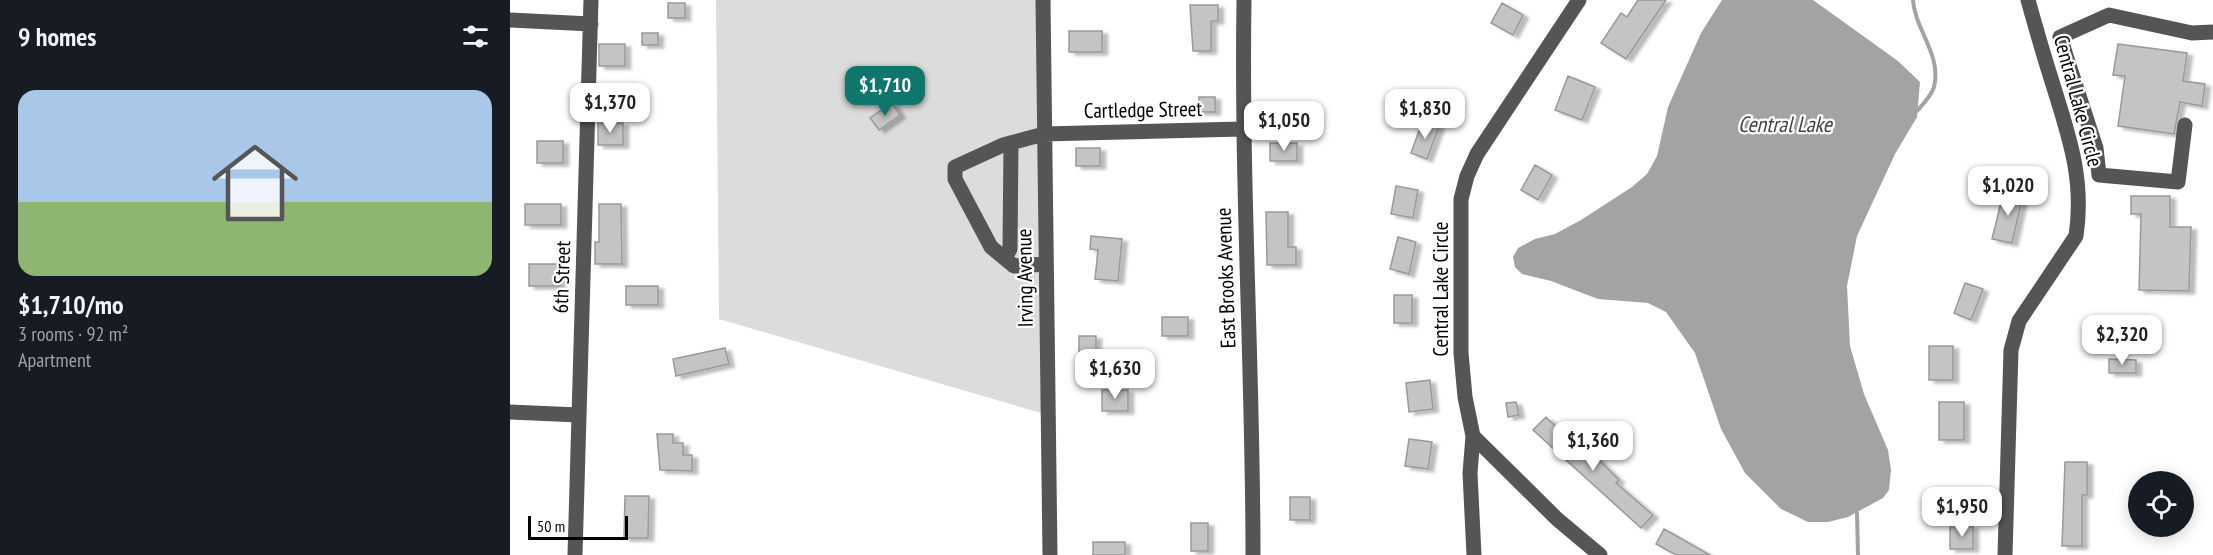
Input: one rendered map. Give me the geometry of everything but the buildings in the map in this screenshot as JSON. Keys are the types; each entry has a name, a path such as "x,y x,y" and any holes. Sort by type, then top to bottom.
{"street":[{"name":"6th Street","path":"575,555 591,0"},
{"name":"Irving Avenue","path":"1043,0 1050,555"},
{"name":"East Brooks Avenue","path":"1244,0 1242,129 1253,458 1252,555"},
{"name":"Central Lake Circle","path":"1474,555 1470,473 1473,436 1465,397 1461,353 1461,200 1467,176 1478,154 1579,0"},
{"name":"Central Lake Circle","path":"2006,555 2011,350 2019,321 2076,236 2080,190 2070,136 2028,0"},
{"path":"2098,175 2096,148 2060,37 2109,15 2192,33 2213,32"},
{"path":"510,20 591,24"},
{"path":"2078,178 2098,175 2178,182 2185,125"},
{"name":"Cartledge Street","path":"1005,258 991,247 955,179 955,167 1011,143 1044,134 1242,129"},
{"path":"1011,143 1010,249 1005,258 1014,266 1046,264"},
{"path":"510,412 579,416"},
{"path":"1473,436 1557,519 1600,555"}],"shaded area":[{"path":"716,0 1042,0 1048,415 719,319"}],"water":[{"name":"Central Lake","path":"1722,0 1813,0 1898,61 1920,82 1917,117 1895,154 1857,236 1847,286 1850,346 1864,394 1888,450 1891,470 1889,490 1883,498 1848,517 1828,522 1808,522 1781,509 1745,473 1721,429 1695,353 1666,312 1648,303 1598,299 1551,281 1522,274 1515,267 1513,257 1518,248 1535,239 1555,234 1581,220 1632,187 1647,174 1657,156 1668,107 1701,33"}],"waterway":[{"path":"1913,0 1918,22 1931,53 1935,75 1934,87 1917,111"},
{"path":"1857,513 1858,555"}]}
